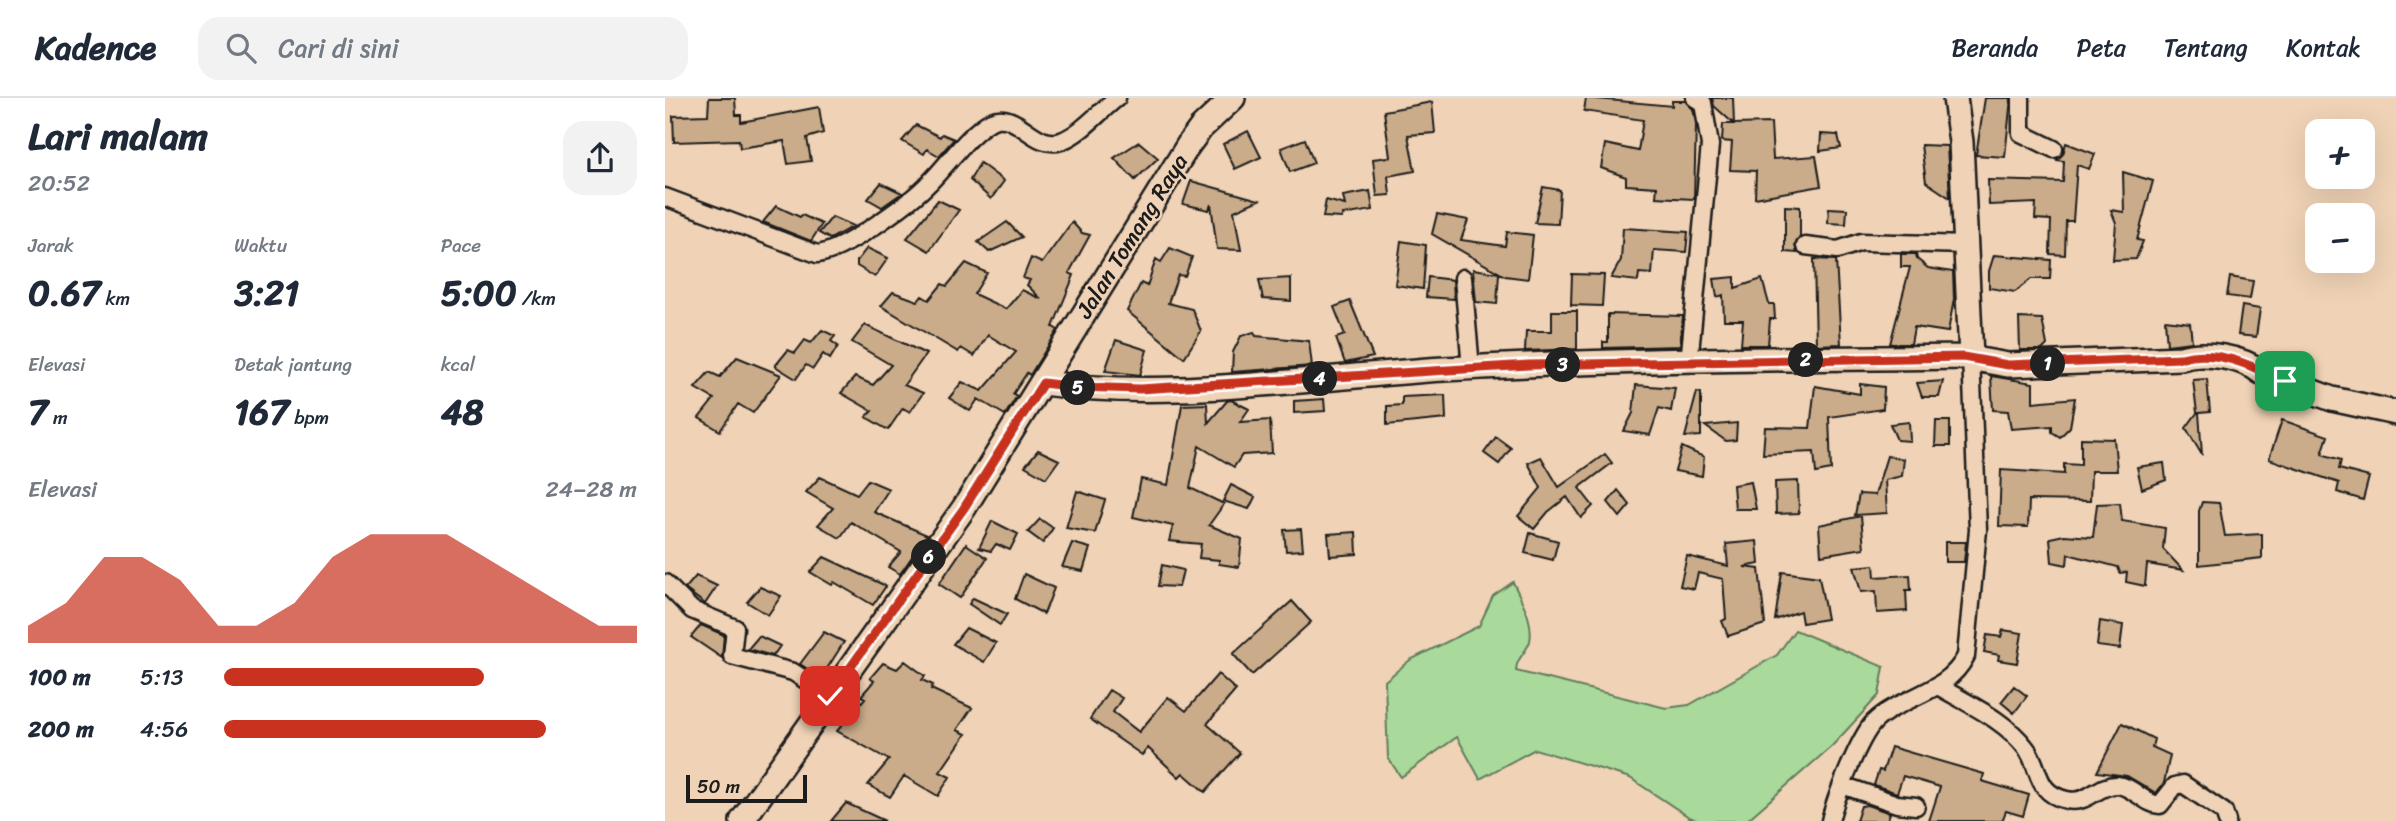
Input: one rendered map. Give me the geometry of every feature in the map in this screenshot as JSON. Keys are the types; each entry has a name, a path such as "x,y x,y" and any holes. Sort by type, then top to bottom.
{"main road":[{"name":"Jalan Tomang Raya","path":"742,821 964,508 1189,144 1201,128 1233,98"},
{"path":"1955,98 1961,142 1971,357"},
{"path":"1043,383 1140,389 1471,368 1971,357 2008,365 2038,365 2207,356 2251,364 2261,372 2332,399 2396,413"}],"street":[{"path":"665,197 817,254 825,253 849,243 928,185 991,121 1009,119 1045,141 1057,142 1117,98"},
{"path":"1689,363 1710,145 1703,103 1695,98"},
{"path":"2021,98 2021,133 2054,149"},
{"path":"1805,246 1837,250 1861,242 1966,245"},
{"path":"1463,278 1471,368"},
{"path":"1829,821 1842,785 1875,722 1938,686 1962,665 1970,632 1979,513 1971,357"},
{"path":"665,583 692,610 734,628 732,656 793,672 830,696"},
{"path":"1938,686 2008,730 2029,752 2038,779 2058,797 2068,800 2088,799 2103,789 2118,785 2160,805 2175,786 2183,784 2224,812 2227,821"},
{"path":"1842,785 1897,804 1916,806"}],"green space":[{"path":"1513,582 1526,610 1531,633 1529,645 1518,662 1516,671 1666,708 1689,705 1777,655 1795,630 1884,667 1879,695 1832,746 1746,821 1702,821 1689,817 1630,778 1535,749 1480,779 1457,737 1401,777 1388,758 1385,681 1410,660 1479,626 1493,596"}],"building":[{"path":"709,98 735,98 736,115 741,115 741,122 819,107 823,133 807,138 811,161 788,164 784,141 740,148 739,140 674,142 673,116 708,115"},
{"path":"1586,98 1672,106 1672,101 1685,101 1693,109 1696,124 1694,199 1656,197 1657,187 1626,185 1626,177 1601,168 1605,144 1638,151 1643,120 1584,111"},
{"path":"1712,98 1733,98 1734,124 1714,106"},
{"path":"1985,98 2011,98 2005,157 1976,155"},
{"path":"1432,102 1435,133 1408,135 1415,171 1388,176 1390,195 1377,196 1373,159 1390,157 1384,111"},
{"path":"1771,123 1773,159 1816,156 1821,186 1755,198 1756,171 1730,170 1732,142 1722,141 1723,124"},
{"path":"916,125 940,137 942,134 954,139 939,156 927,149 924,154 902,141"},
{"path":"1248,131 1261,157 1235,169 1223,144"},
{"path":"1821,134 1838,135 1841,148 1820,151"},
{"path":"1305,139 1314,163 1290,172 1281,148"},
{"path":"1139,142 1158,158 1135,180 1114,158"},
{"path":"2066,143 2095,154 2089,169 2077,165 2073,221 2066,221 2065,255 2050,254 2051,220 2035,219 2036,203 1989,205 1988,180 2063,182 2064,161 2057,160 2063,154"},
{"path":"1921,145 1947,146 1950,198 1926,182"},
{"path":"980,163 1004,181 991,199 970,180"},
{"path":"2123,172 2153,181 2137,240 2143,241 2136,259 2113,260 2116,223 2111,210 2124,212"},
{"path":"1191,181 1259,200 1234,211 1241,250 1217,249 1211,204 1209,210 1183,204"},
{"path":"881,183 902,193 882,207 868,199"},
{"path":"1543,187 1560,190 1558,224 1535,223"},
{"path":"1370,191 1373,210 1342,215 1342,218 1323,217 1326,200 1345,205 1343,196"},
{"path":"938,200 959,210 929,251 907,238"},
{"path":"776,206 822,224 811,241 763,222"},
{"path":"1785,206 1800,207 1800,237 1795,245 1797,253 1785,252"},
{"path":"1829,208 1847,209 1846,224 1828,223"},
{"path":"1437,214 1468,220 1461,240 1505,246 1507,232 1533,235 1528,279 1505,276 1432,234"},
{"path":"832,217 853,226 830,239 819,233"},
{"path":"1007,222 1022,237 989,252 978,242"},
{"path":"1072,222 1082,233 1090,235 1069,273 1074,275 1053,327 1058,330 1030,375 1027,373 1013,394 1017,396 1005,415 978,399 970,411 949,398 962,382 982,391 1016,352 988,335 974,356 961,348 958,352 881,306 893,292 918,301 922,296 929,300 942,284 947,286 966,263 987,273 974,294 1006,309 1022,290 1041,299 1027,285 1030,280 1023,278 1031,258 1042,263"},
{"path":"1623,228 1688,232 1686,252 1654,250 1652,274 1639,273 1638,281 1611,278 1621,260"},
{"path":"1401,241 1426,245 1423,289 1395,285"},
{"path":"867,248 888,258 875,277 857,266 857,261"},
{"path":"1170,248 1192,257 1185,276 1178,275 1168,303 1192,309 1201,331 1184,358 1127,311 1141,283 1147,286 1156,259 1161,262"},
{"path":"1901,254 1916,254 1917,259 1928,268 1953,272 1954,299 1948,332 1914,327 1911,344 1890,344 1910,267 1901,267"},
{"path":"1994,255 2051,260 2050,279 2031,279 2015,292 1989,288 1989,271"},
{"path":"1814,259 1836,260 1841,344 1816,345"},
{"path":"1473,269 1499,273 1497,304 1476,302"},
{"path":"1572,274 1604,275 1602,306 1571,305"},
{"path":"1428,277 1453,280 1454,299 1426,297"},
{"path":"1735,277 1735,288 1762,279 1769,304 1774,304 1775,319 1770,319 1768,345 1741,345 1743,320 1724,320 1723,295 1717,297 1714,279"},
{"path":"2230,277 2253,281 2250,299 2227,296"},
{"path":"1291,278 1291,301 1263,299 1259,280"},
{"path":"1350,301 1373,357 1345,363 1336,338 1345,335 1334,307"},
{"path":"2242,306 2260,309 2256,337 2238,335"},
{"path":"1552,311 1577,311 1577,349 1525,351 1526,331 1552,331"},
{"path":"1608,314 1683,316 1680,346 1603,348 1603,342 1608,342"},
{"path":"2019,318 2042,319 2047,345 2042,350 2020,350"},
{"path":"2165,320 2190,323 2192,342 2167,345"},
{"path":"865,325 926,354 904,385 923,393 910,412 903,408 888,430 866,417 872,411 841,393 855,377 873,385 891,365 852,342"},
{"path":"822,330 835,336 831,341 838,346 830,359 823,354 813,369 806,365 796,379 775,366 788,350 795,353 805,340 811,343"},
{"path":"1254,332 1256,336 1309,341 1312,366 1232,372 1233,352 1241,336"},
{"path":"1116,340 1147,350 1140,375 1105,371"},
{"path":"737,357 781,375 753,413 738,404 720,431 699,418 714,399 695,388 709,372 720,377"},
{"path":"1991,376 2033,383 2033,402 2075,398 2070,427 2060,437 2052,432 2052,426 2011,429 2008,411 1993,410"},
{"path":"2207,379 2210,412 2199,413 2202,455 2186,428 2197,413 2193,380"},
{"path":"1943,381 1939,397 1922,397 1917,383"},
{"path":"1860,384 1884,387 1883,409 1829,417 1831,470 1816,473 1814,452 1763,454 1765,427 1810,428 1815,386 1860,394"},
{"path":"1636,385 1675,388 1671,411 1659,408 1650,435 1624,431 1633,413"},
{"path":"1697,392 1701,393 1701,436 1685,437"},
{"path":"1445,395 1446,419 1387,425 1387,406 1402,405 1402,397"},
{"path":"1324,399 1325,411 1294,413 1294,401"},
{"path":"1231,400 1249,409 1240,422 1270,420 1272,453 1242,455 1234,467 1199,446 1190,488 1224,504 1209,525 1242,539 1239,567 1219,564 1219,560 1199,558 1201,544 1169,541 1173,526 1133,517 1141,479 1168,485 1182,405 1207,404 1208,423 1227,401"},
{"path":"2282,420 2328,436 2322,454 2341,460 2339,469 2369,477 2363,500 2337,492 2339,483 2269,459"},
{"path":"1936,421 1950,421 1950,446 1935,446"},
{"path":"1909,422 1910,441 1897,440 1890,424"},
{"path":"1737,423 1736,440 1726,441 1705,426"},
{"path":"1496,437 1511,448 1499,464 1484,453"},
{"path":"2081,438 2114,439 2117,471 2091,471 2090,501 2029,500 2028,527 1999,526 2001,470 2064,474 2064,464 2081,465"},
{"path":"1682,447 1704,457 1702,476 1675,471"},
{"path":"1038,450 1059,460 1046,478 1025,466"},
{"path":"1605,454 1612,463 1579,488 1593,506 1581,518 1567,497 1548,512 1534,529 1518,516 1541,488 1528,463 1541,457 1559,487"},
{"path":"1887,456 1904,459 1902,476 1885,480 1887,513 1855,515 1859,494 1875,495"},
{"path":"2164,463 2166,480 2142,489 2137,467"},
{"path":"820,477 857,494 868,480 889,489 874,512 927,535 900,574 888,567 901,552 851,522 840,538 818,525 833,508 806,492"},
{"path":"1798,481 1799,513 1776,514 1775,482"},
{"path":"1751,482 1756,509 1735,509 1733,485"},
{"path":"1231,485 1255,497 1249,509 1223,501"},
{"path":"1618,490 1630,505 1620,517 1608,502"},
{"path":"1077,491 1105,500 1095,533 1066,528"},
{"path":"2202,502 2219,503 2225,536 2262,534 2262,558 2199,565 2199,511"},
{"path":"2120,503 2122,521 2165,528 2163,549 2183,570 2147,564 2145,586 2126,582 2127,572 2120,573 2118,567 2068,554 2067,565 2052,562 2050,538 2064,535 2093,537 2097,504"},
{"path":"1861,516 1864,548 1821,555 1819,525"},
{"path":"1040,519 1053,528 1043,543 1028,532"},
{"path":"992,521 1018,534 1010,550 996,544 991,551 979,548"},
{"path":"1301,529 1303,550 1286,551 1284,530"},
{"path":"1356,532 1357,554 1330,556 1328,534"},
{"path":"1530,533 1558,541 1553,560 1525,553"},
{"path":"1757,541 1759,564 1744,567 1759,569 1765,624 1728,636 1722,621 1726,619 1723,579 1698,573 1694,589 1680,586 1687,556 1728,566 1726,544"},
{"path":"1945,542 1966,542 1964,562 1945,562"},
{"path":"1072,543 1090,548 1083,571 1062,567"},
{"path":"966,544 987,558 960,598 939,584"},
{"path":"824,557 886,586 873,605 834,582 832,585 810,572"},
{"path":"1162,565 1183,570 1179,587 1158,586"},
{"path":"1874,565 1875,577 1910,575 1911,590 1906,590 1907,611 1877,613 1876,591 1861,592 1854,567"},
{"path":"1782,572 1819,577 1827,619 1802,623 1800,611 1775,620"},
{"path":"1024,574 1054,588 1044,614 1015,599"},
{"path":"696,576 717,586 705,604 685,589"},
{"path":"760,587 781,596 768,615 747,602"},
{"path":"973,598 1007,614 1000,625 969,604"},
{"path":"1292,601 1311,622 1252,675 1233,654"},
{"path":"2100,621 2123,625 2120,649 2097,646"},
{"path":"701,625 724,635 722,658 691,637"},
{"path":"966,628 996,643 984,662 953,644"},
{"path":"2003,630 2022,633 2017,663 1998,660 1999,655 1984,652 1987,635 2001,637"},
{"path":"824,632 844,642 821,678 800,664"},
{"path":"759,636 780,646 773,656 748,649"},
{"path":"905,661 925,676 922,680 933,685 931,689 972,708 957,730 966,734 940,772 950,777 938,796 904,776 890,797 868,785 889,760 837,731 865,698 861,696 874,681 870,678 883,663 897,669"},
{"path":"1218,674 1236,690 1207,724 1240,753 1205,792 1183,773 1179,777 1148,748 1142,755 1090,719 1109,690 1122,698 1113,712 1139,732 1168,697 1186,711"},
{"path":"2014,686 2027,696 2014,713 2001,702"},
{"path":"2122,723 2154,739 2152,747 2170,755 2164,783 2156,793 2127,776 2097,772"},
{"path":"1891,747 1984,774 1982,781 2029,795 2023,816 2006,811 2002,821 1929,821 1940,787 1903,776 1897,793 1874,785 1879,770 1883,771"},
{"path":"846,803 885,821 831,821"},
{"path":"1867,805 1890,813 1887,821 1856,821 1861,806"}],"route":[{"path":"830,696 964,508 1043,383 1140,389 1288,382 1441,369 1529,365 1971,357 2008,365 2038,365 2181,358 2194,354 2251,364 2261,372 2285,381"}]}
